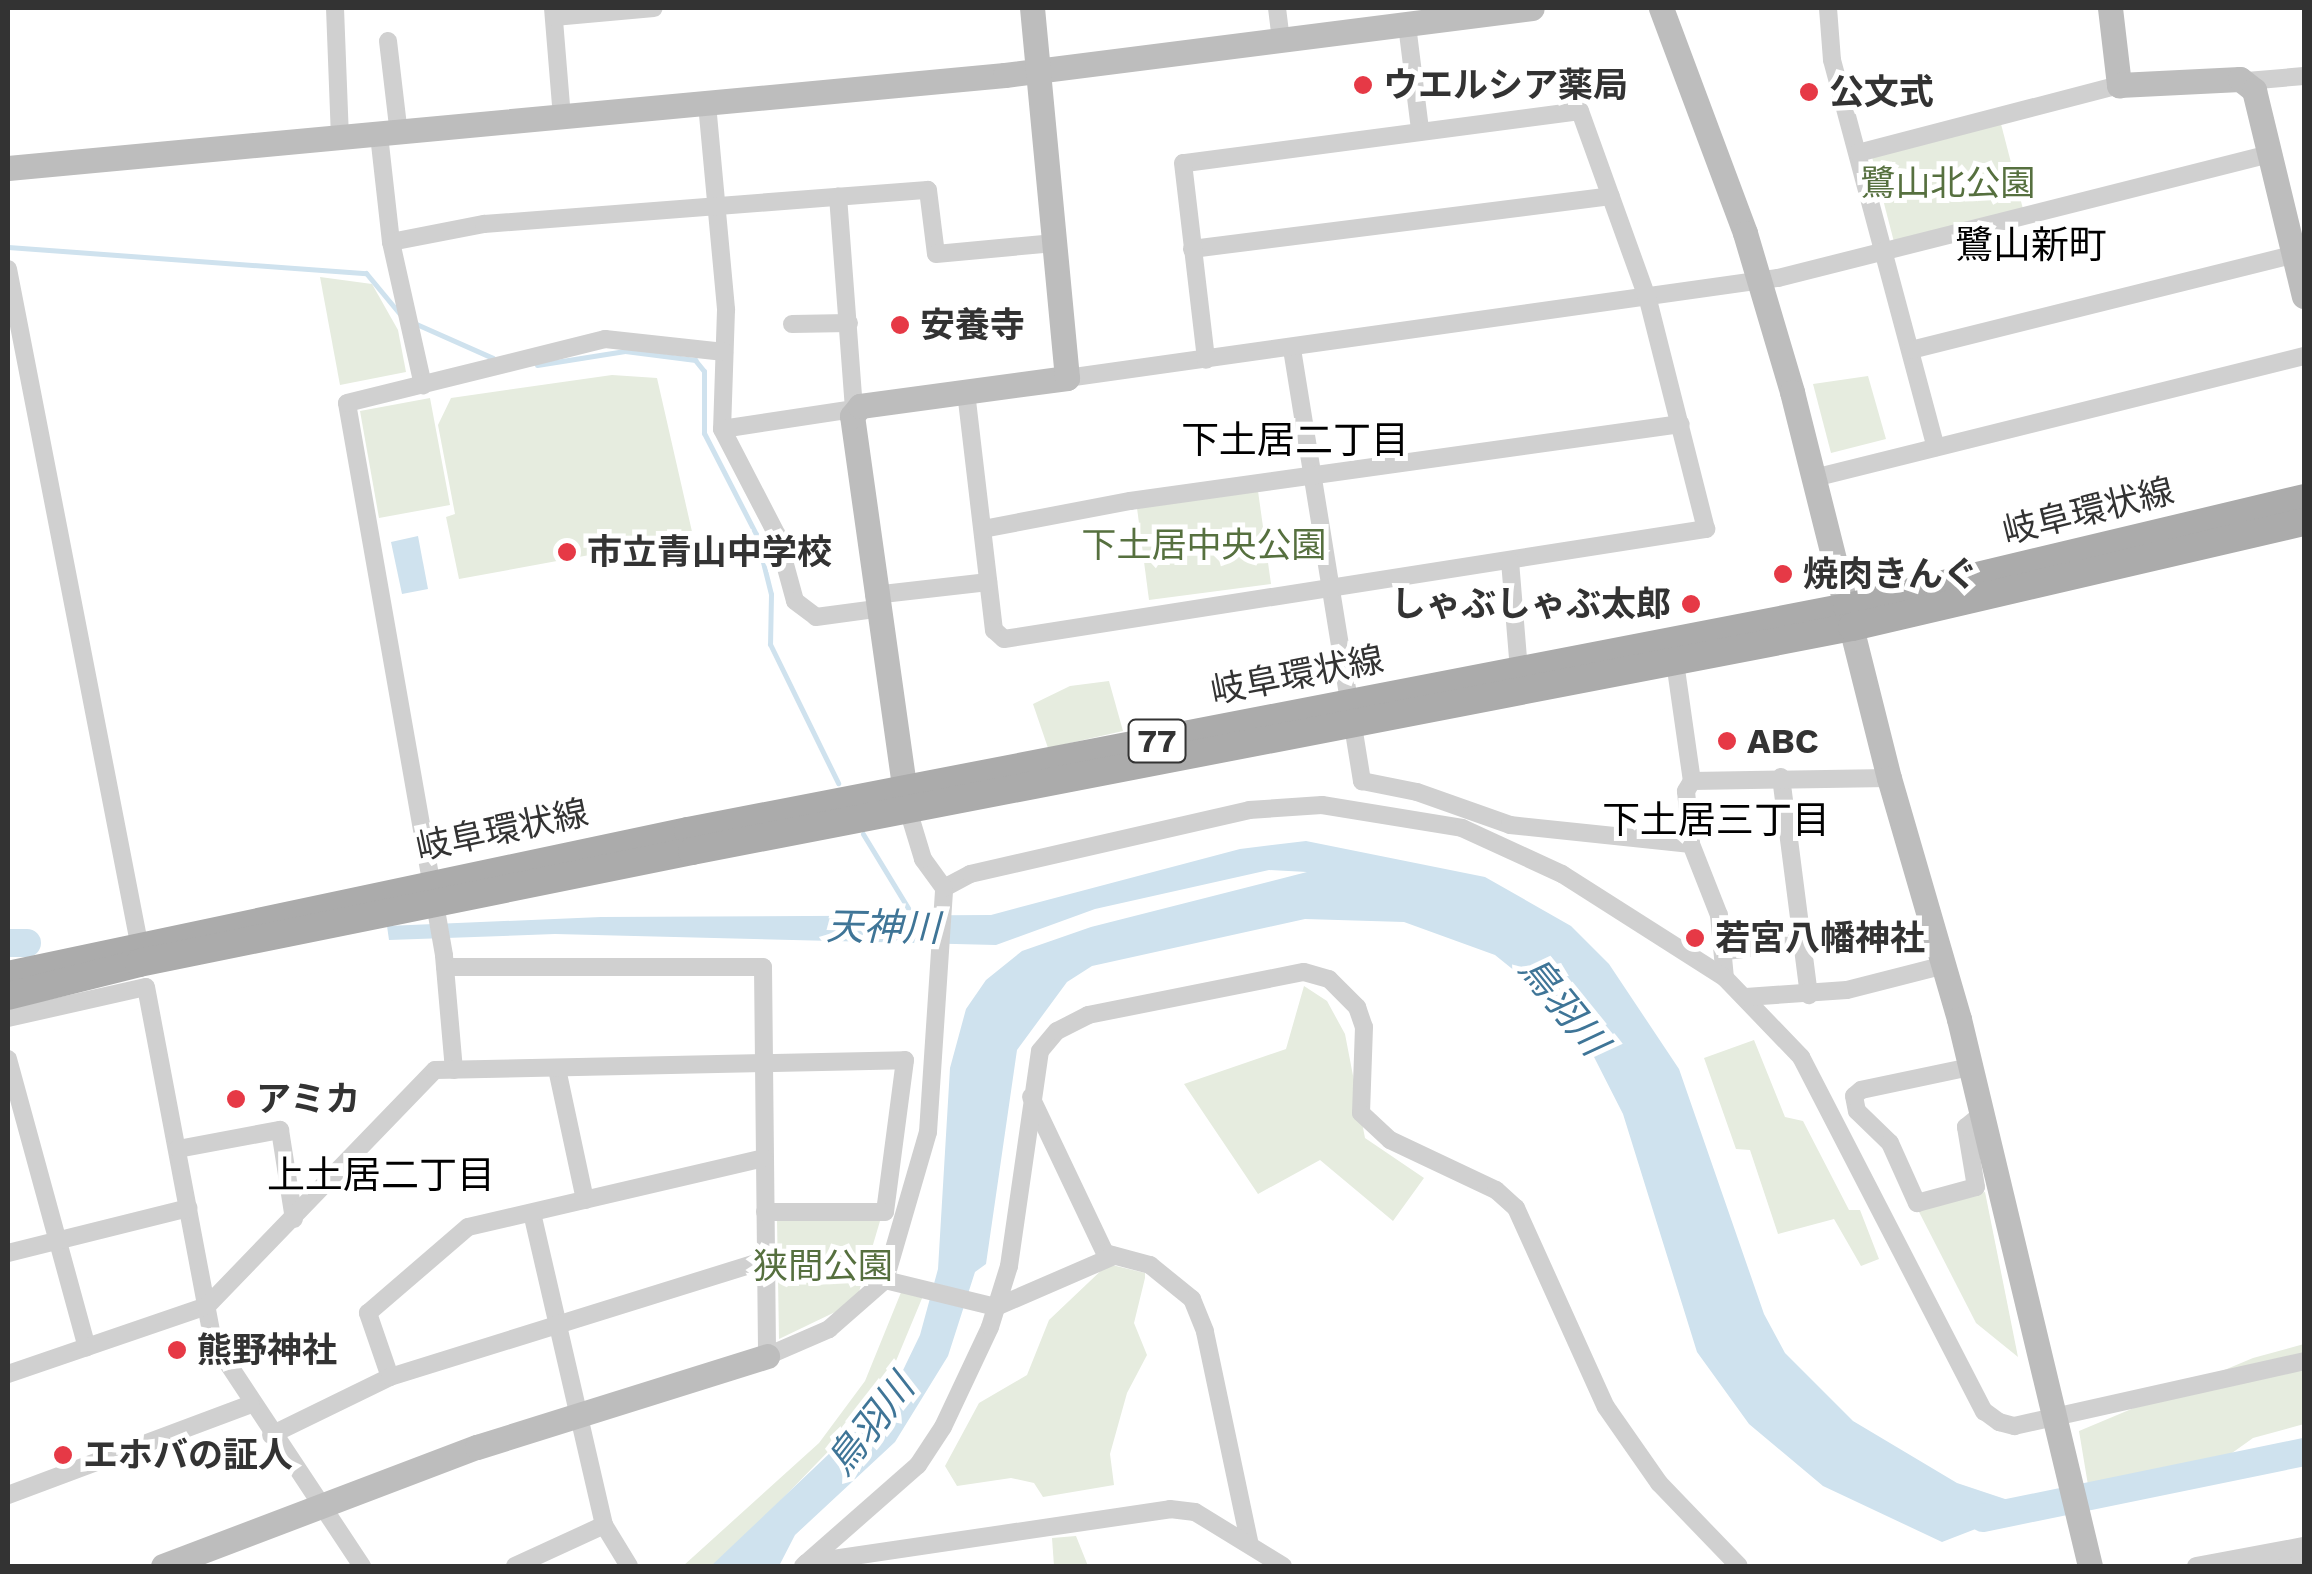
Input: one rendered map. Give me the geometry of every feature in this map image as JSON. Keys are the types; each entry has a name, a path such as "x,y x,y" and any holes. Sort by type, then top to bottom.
{"main road":[{"name":"岐阜環状線","path":"1348,713 1675,662 2304,498"},
{"name":"岐阜環状線","path":"8,996 435,900 1348,713 1518,671 1850,617 2304,522"},
{"name":"岐阜環状線","path":"8,975 138,943 435,900"}],"street":[{"path":"335,8 340,139"},
{"path":"562,118 554,12 654,8"},
{"path":"1032,8 1067,378"},
{"path":"1277,8 1281,40"},
{"path":"8,168 389,135 1038,70 1532,8"},
{"path":"1661,8 1759,281 1814,478 1888,778 1970,1067 2090,1566"},
{"path":"1828,8 1832,60 1936,448"},
{"path":"2110,8 2119,85"},
{"path":"1407,25 1420,130"},
{"path":"388,41 391,242 411,314 423,385"},
{"path":"1858,153 2119,85 2247,82 2304,76"},
{"path":"2247,82 2299,253 2304,296"},
{"path":"707,104 717,206 724,352 722,429 778,535 795,601 816,617 988,582"},
{"path":"966,392 994,630 1004,639 1706,530 1648,300 1580,111 1190,159 1181,168 1206,360"},
{"path":"722,429 1648,300 1759,281 2270,154"},
{"path":"391,242 484,224 928,190 936,254 1054,243"},
{"path":"1192,249 1611,196"},
{"path":"163,1566 578,1417 767,1356 829,1329 891,1280 928,1132 944,947 944,888 923,859 906,802 875,602 854,409 838,197"},
{"path":"1910,350 2299,253"},
{"path":"8,269 138,943"},
{"path":"792,324 849,323"},
{"path":"454,1070 445,961 435,900 345,409 354,398 423,385 606,339 724,352"},
{"path":"1292,348 1326,587 1362,781 1417,792 1510,826 1690,844"},
{"path":"1814,478 2304,356"},
{"path":"982,529 1680,424"},
{"path":"1510,561 1518,671"},
{"path":"1675,662 1692,781 1686,791 1690,844 1709,882 1726,951 1724,978"},
{"path":"1781,777 1808,995"},
{"path":"1692,781 1888,778"},
{"path":"944,888 970,874 1250,810 1322,805 1397,813 1513,848 1724,978 1746,996 1801,1057 1984,1411 2014,1426 2057,1424 2304,1361"},
{"path":"1726,951 1802,942"},
{"path":"445,961 763,967 767,1356"},
{"path":"1746,996 1808,995 1944,965"},
{"path":"804,1565 918,1464 944,1427 1009,1266 1030,1097 1040,1051 1057,1031 1088,1015 1272,974 1329,979 1348,992 1364,1027 1361,1112 1390,1140 1496,1190 1516,1208 1606,1406 1659,1483 1739,1566"},
{"path":"8,1018 146,986 219,1356 362,1566"},
{"path":"8,1059 87,1346"},
{"path":"8,1374 207,1306 436,1070 764,1066 778,1059 904,1060 885,1212 765,1212"},
{"path":"1970,1067 1861,1090 1854,1096 1857,1111 1890,1143 1917,1203 1976,1186 1966,1127 1981,1114"},
{"path":"557,1068 585,1200"},
{"path":"1030,1097 1105,1252 1150,1265 1192,1299 1206,1332 1249,1542"},
{"path":"178,1150 280,1130 294,1220"},
{"path":"390,1376 368,1313 468,1227 764,1158"},
{"path":"8,1254 188,1208"},
{"path":"532,1213 604,1525 629,1566"},
{"path":"891,1280 996,1306 1114,1256"},
{"path":"272,1435 390,1376 766,1260"},
{"path":"8,1494 251,1404"},
{"path":"804,1565 1170,1509 1195,1512 1283,1566"},
{"path":"515,1566 604,1525"},
{"path":"2196,1566 2304,1546"},
{"path":"2225,1560 2304,1561"}],"green space":[{"name":"鷺山北公園","path":"2001,124 2023,209 1894,242 1872,157"},
{"path":"320,277 372,284 398,330 406,372 340,385"},
{"path":"612,375 657,378 693,536 459,579 446,517 455,514 438,425 451,398"},
{"path":"1868,376 1886,439 1831,453 1813,384"},
{"path":"430,398 450,505 379,518 360,411"},
{"name":"下土居中央公園","path":"1258,491 1271,584 1149,600 1137,508"},
{"path":"1109,681 1123,731 1048,748 1033,704 1070,686"},
{"path":"1304,986 1327,1001 1345,1034 1365,1138 1424,1178 1393,1221 1320,1160 1258,1194 1184,1084 1286,1049"},
{"path":"1754,1040 1785,1117 1803,1121 1849,1210 1860,1210 1879,1259 1861,1266 1834,1219 1778,1234 1750,1150 1736,1149 1704,1058"},
{"path":"1985,1192 2018,1357 1976,1323 1917,1208"},
{"name":"狭間公園","path":"777,1219 880,1221 856,1302 779,1339"},
{"path":"1108,1264 1145,1273 1134,1323 1147,1355 1127,1393 1110,1454 1114,1485 1043,1497 1034,1483 1011,1478 957,1486 945,1466 979,1403 1027,1375 1049,1320"},
{"path":"902,1290 923,1296 881,1397 717,1566 683,1566 819,1443 865,1381"},
{"path":"2304,1344 2304,1424 2253,1438 2225,1458 2089,1491 2079,1431 2253,1358"},
{"path":"1076,1536 1088,1566 1054,1566 1052,1538"}],"water":[{"path":"418,536 428,589 402,594 391,542"},
{"path":"1306,841 1485,877 1571,926 1609,964 1679,1069 1764,1314 1785,1353 1853,1421 1957,1483 2017,1503 2048,1501 1942,1542 1823,1486 1749,1424 1697,1352 1623,1114 1594,1057 1551,1000 1495,955 1404,922 1305,919 1092,966 1067,982 1017,1050 986,1264 975,1272 948,1356 895,1442 795,1535 779,1566 711,1566 891,1395 920,1335 938,1269 950,1068 966,1009 986,980 1022,951 1091,927 1307,872 1269,870 1095,909 996,945 555,934 389,940 387,926 601,917 991,915 1240,849"}],"waterway":[{"path":"8,247 366,273 404,319"},
{"path":"414,323 493,358"},
{"path":"537,365 625,351 695,360 704,371 704,433 756,534 771,594 770,644 838,783"},
{"path":"863,834 916,921"},
{"name":"天神川","path":"8,943 27,943"},
{"name":"鳥羽川","path":"1983,1518 2304,1452"}],"place":[{"name":"ウエルシア薬局","path":"1363,85"},
{"name":"公文式","path":"1809,92"},
{"name":"安養寺","path":"900,325"},
{"name":"市立青山中学校","path":"567,552"},
{"name":"焼肉きんぐ","path":"1783,574"},
{"name":"しゃぶしゃぶ太郎","path":"1691,604"},
{"name":"ABC","path":"1727,741"},
{"name":"若宮八幡神社","path":"1695,938"},
{"name":"アミカ","path":"236,1099"},
{"name":"熊野神社","path":"177,1350"},
{"name":"エホバの証人","path":"63,1455"}],"district":[{"name":"鷺山新町","path":"2031,246"},
{"name":"下土居二丁目","path":"1295,441"},
{"name":"下土居三丁目","path":"1716,821"},
{"name":"上土居二丁目","path":"381,1176"}]}
